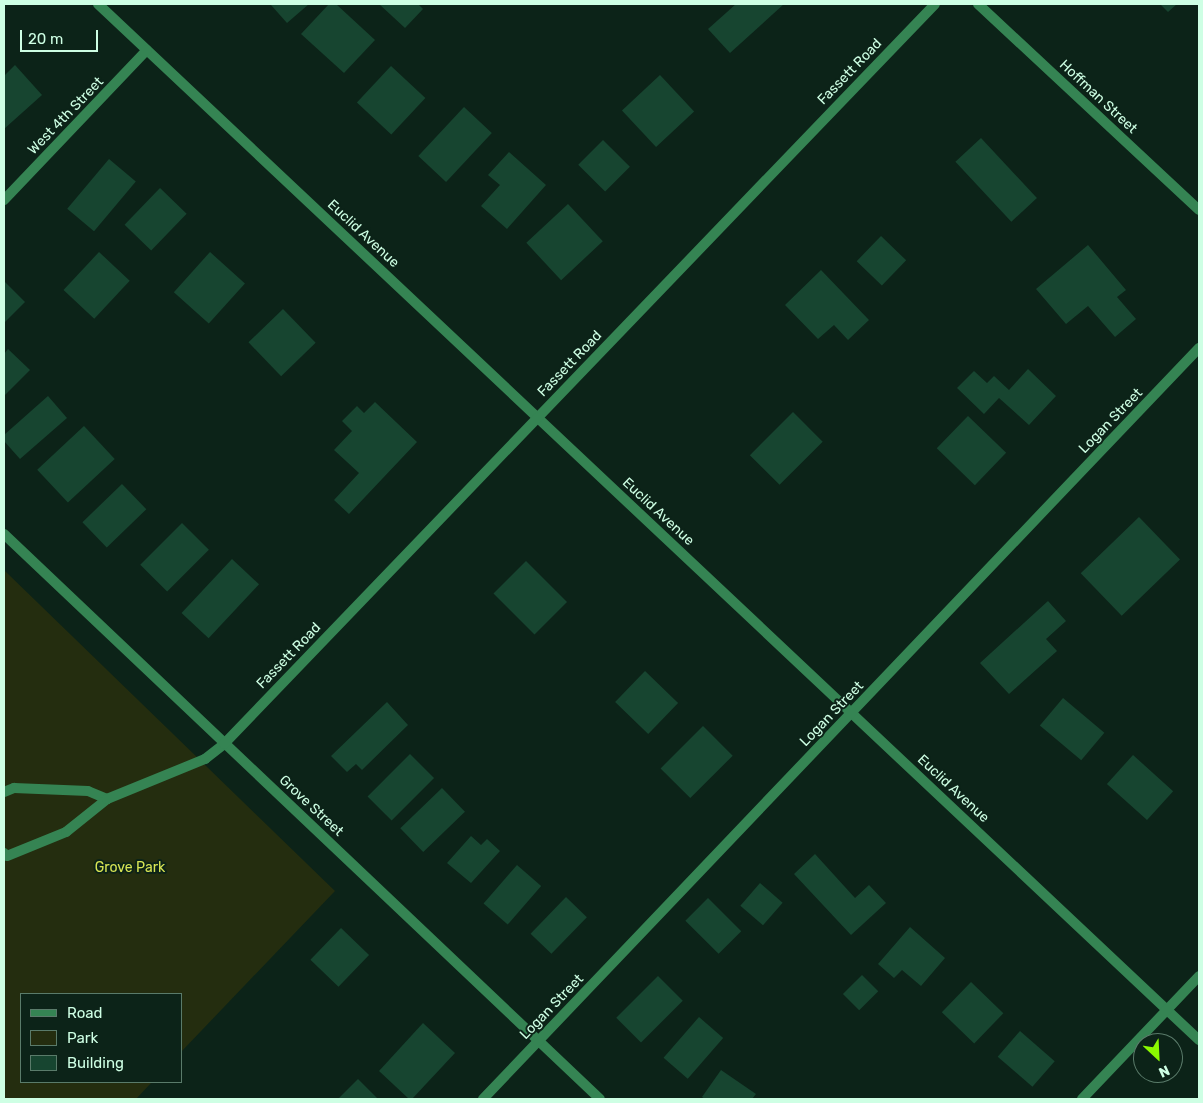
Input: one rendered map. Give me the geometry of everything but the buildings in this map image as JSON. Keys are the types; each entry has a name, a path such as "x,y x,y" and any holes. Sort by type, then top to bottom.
{"street":[{"name":"Euclid Avenue","path":"98,4 1199,1040"},
{"name":"Fassett Road","path":"4,853 7,856 66,832 107,799 205,759 224,744 936,4"},
{"name":"Hoffman Street","path":"978,4 1199,210"},
{"name":"West 4th Street","path":"4,200 147,50"},
{"name":"Logan Street","path":"484,1099 1199,348"},
{"name":"Grove Street","path":"4,534 600,1099"},
{"path":"4,792 14,788 88,791 107,799"},
{"path":"1082,1099 1199,976"}],"green space":[{"name":"Grove Park","path":"4,570 335,891 182,1051 182,993 20,993 20,1083 151,1083 136,1099 4,1099"}]}
